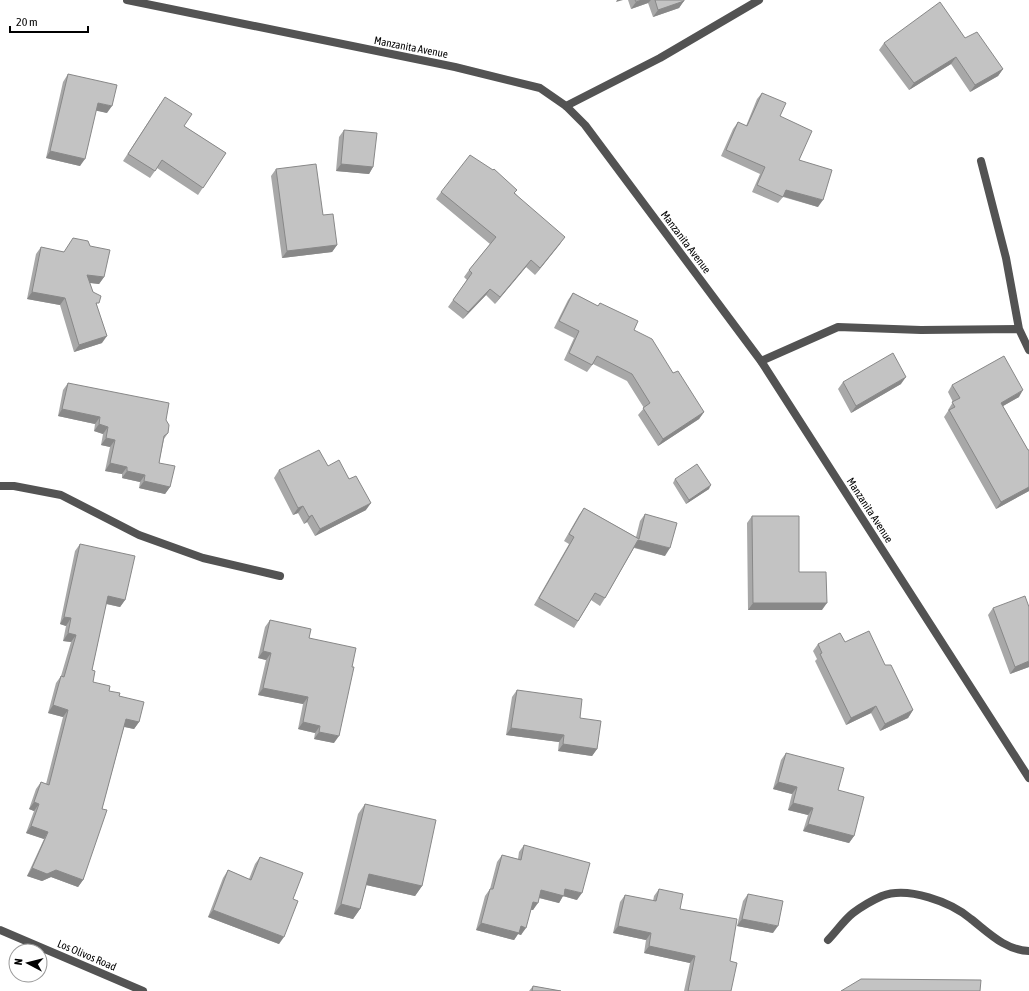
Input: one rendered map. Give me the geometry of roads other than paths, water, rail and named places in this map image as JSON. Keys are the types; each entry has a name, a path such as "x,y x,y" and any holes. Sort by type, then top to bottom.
{"street":[{"name":"Manzanita Avenue","path":"127,0 478,72 540,88 566,106 585,125 761,361 1029,778"},
{"path":"566,106 660,58 759,0"},
{"path":"981,161 1006,258 1019,329 1029,350"},
{"path":"761,361 838,327 921,330 1019,329"},
{"path":"0,486 14,486 61,495 139,535 203,558 280,576"},
{"path":"828,940 852,913 883,895 907,893 936,899 953,906 996,939 1018,950 1029,951"},
{"name":"Los Olivos Road","path":"0,930 143,991"}]}
